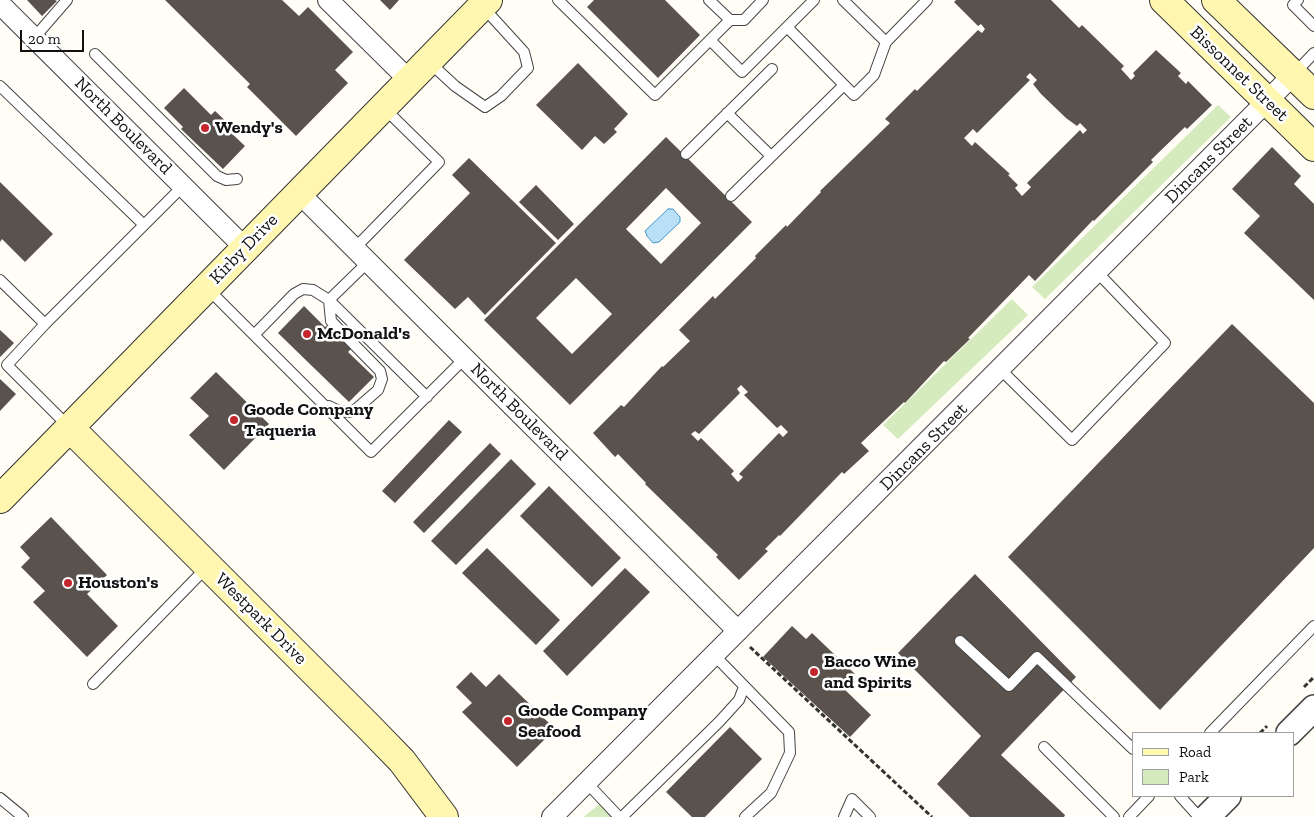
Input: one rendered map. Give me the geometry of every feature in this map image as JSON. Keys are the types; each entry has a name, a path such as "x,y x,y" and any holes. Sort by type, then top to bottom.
{"main road":[{"name":"Bissonnet Street","path":"1164,0 1314,147"},
{"path":"1220,2 1314,95"},
{"name":"Kirby Drive","path":"0,499 485,3"},
{"name":"Westpark Drive","path":"70,428 382,741 420,784 444,817"}],"street":[{"path":"328,0 409,80"},
{"name":"North Boulevard","path":"2,3 34,38 245,248"},
{"name":"Dincans Street","path":"552,817 714,655 744,638 1001,370 1293,75"},
{"name":"North Boulevard","path":"299,193 744,638"},
{"path":"1290,732 1314,708"},
{"path":"1207,817 1227,797"}],"lane":[{"path":"34,38 67,0"},
{"path":"558,0 655,95 730,20"},
{"path":"709,0 730,20 744,20 763,0"},
{"path":"710,40 742,72 814,0"},
{"path":"843,0 886,42"},
{"path":"787,27 854,95 874,75 886,42 927,0"},
{"path":"1298,0 1293,5 1314,26"},
{"path":"428,61 455,86 485,107 501,96 528,68 524,52 485,3"},
{"path":"1293,75 1314,53"},
{"path":"95,54 218,176 226,180 237,179"},
{"path":"686,154 772,68"},
{"path":"731,196 844,85"},
{"path":"0,86 144,225"},
{"path":"322,402 339,411 350,412 378,390 382,379 380,371 331,321 329,300 361,255 439,162 383,107"},
{"path":"727,113 771,156"},
{"path":"70,428 7,365 45,324 183,186"},
{"path":"1001,370 1072,440 1165,343 1097,272"},
{"path":"0,280 45,324"},
{"path":"207,287 372,452 465,358"},
{"path":"254,335 294,294 303,289 313,290 329,300 427,397"},
{"path":"92,684 208,566"},
{"path":"1211,732 1314,626"},
{"path":"960,640 1009,686 1037,657 1132,748"},
{"path":"714,655 789,732 790,753 771,793 745,817"},
{"path":"587,783 621,817 720,722 740,700 744,686"},
{"path":"1044,747 1114,817"},
{"path":"1129,817 1148,797"},
{"path":"1181,797 1199,817"},
{"path":"0,798 23,817"},
{"path":"844,817 852,800 870,817"}],"path":[{"path":"744,638 932,817"}],"green space":[{"path":"1218,105 1231,117 1045,299 1032,287"},
{"path":"1012,299 1028,315 898,439 883,425"},
{"path":"600,804 612,817 583,817"}],"water":[{"path":"668,209 673,209 680,217 680,222 659,242 653,243 645,231"}],"building":[{"path":"27,0 55,0 57,1 42,16"},
{"path":"165,0 282,0 299,16 308,7 353,52 335,70 348,83 296,136 247,87 250,84"},
{"path":"380,0 399,0 390,10"},
{"path":"594,0 665,0 700,35 658,78 587,7"},
{"path":"956,0 1051,0 1079,28 1082,25 1124,66 1121,69 1131,80 1135,76 1133,73 1156,50 1181,73 1178,76 1186,84 1188,81 1212,105 1187,129 1185,127 1151,160 1153,162 1093,220 1035,281 1029,275 968,338 970,339 946,362 944,361 905,403 861,443 869,451 844,474 842,472 765,549 768,551 739,580 716,557 718,555 645,484 618,454 615,457 593,433 621,405 624,407 662,366 690,341 679,330 713,296 715,299 756,258 755,256 786,225 787,227 820,191 890,123 885,119 915,89 917,91 978,30 982,33 985,29 981,24 978,26 954,2","holes":["1030,73 1037,80 1033,84 1041,94 1066,118 1077,126 1080,123 1087,130 1083,134 1080,130 1027,183 1031,187 1022,196 1015,188 1018,185 1008,175 1010,174 975,142 972,146 964,138 973,129 977,133 1030,80 1026,77","741,385 748,392 744,395 777,428 781,425 788,432 783,437 779,433 739,474 743,477 738,482 731,474 734,471 701,438 698,441 691,434 695,431 699,434 740,393 737,389"]},
{"path":"578,63 628,114 614,129 617,132 604,144 595,136 582,150 536,105"},
{"name":"Wendy's","path":"184,88 211,115 215,111 230,125 227,129 245,146 223,169 181,129 183,127 164,108"},
{"path":"666,137 752,222 570,405 484,320","holes":["666,188 701,223 661,264 626,229","576,278 612,314 572,354 536,318"]},
{"path":"1272,147 1301,176 1294,184 1314,204 1314,300 1244,233 1260,216 1232,189"},
{"path":"469,158 556,243 485,315 468,297 455,309 404,260 470,193 452,175"},
{"path":"0,182 53,234 25,262 2,239 0,242"},
{"path":"536,185 574,224 558,240 519,202"},
{"path":"304,306 325,327 330,323 354,346 348,352 374,377 349,402 278,333"},
{"path":"1232,324 1314,403 1314,548 1160,710 1008,557"},
{"path":"0,330 14,343 0,357"},
{"name":"Goode Company Taqueria","path":"216,372 269,424 224,470 189,435 209,416 190,398"},
{"path":"0,379 16,394 0,411"},
{"path":"449,420 462,432 395,503 382,491"},
{"path":"490,443 501,454 424,533 413,522"},
{"path":"511,459 536,484 456,565 431,541"},
{"path":"549,486 621,558 592,587 520,516"},
{"name":"Houston's","path":"51,517 107,575 87,594 118,626 87,657 33,602 45,591 21,567 30,558 20,547"},
{"path":"487,548 560,620 536,645 462,573"},
{"path":"625,568 650,592 567,676 543,651"},
{"path":"975,574 1076,677 1001,755 1065,815 1064,817 970,817 937,784 981,736 898,653"},
{"path":"792,626 806,639 812,633 855,674 842,687 871,715 850,737 763,657"},
{"name":"Goode Company Seafood","path":"471,672 486,687 499,674 555,729 517,767 462,712 472,703 456,687"},
{"path":"730,727 762,759 705,817 692,817 666,792"}],"place":[{"name":"Wendy's","path":"205,128"},
{"name":"McDonald's","path":"307,334"},
{"name":"Goode Company Taqueria","path":"234,420"},
{"name":"Houston's","path":"68,583"},
{"name":"Bacco Wine and Spirits","path":"814,672"},
{"name":"Goode Company Seafood","path":"508,721"}]}
